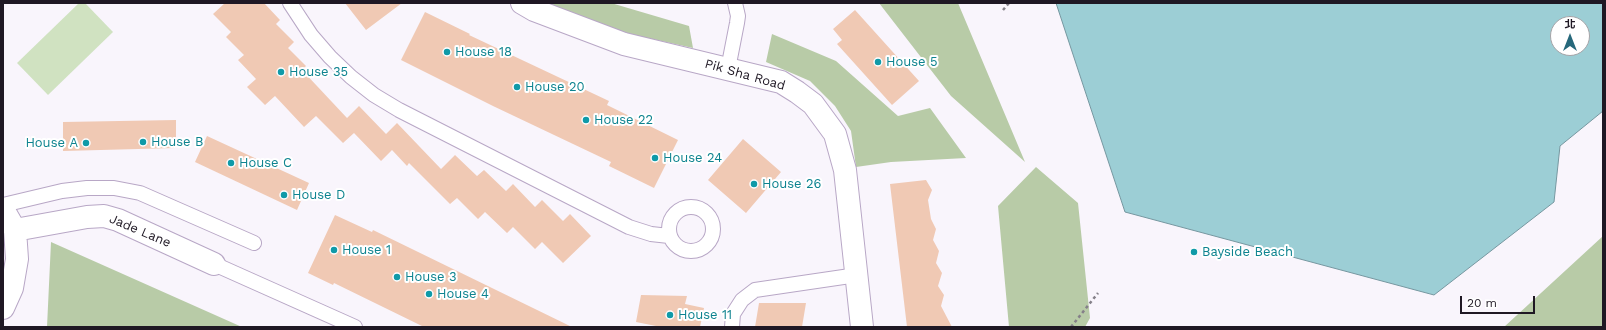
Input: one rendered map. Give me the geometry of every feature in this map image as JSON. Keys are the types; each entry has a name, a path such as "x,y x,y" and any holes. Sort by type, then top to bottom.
{"street":[{"name":"Pik Sha Road","path":"522,3 534,10 624,44 781,82 813,104 835,134 845,170 862,327"},
{"path":"3,209 15,230 17,260 12,288 3,308"},
{"name":"Jade Lane","path":"15,230 87,217 104,216 118,220 214,264"}],"lane":[{"path":"290,3 311,35 330,57 351,77 374,95 406,113 629,227 651,234 669,236"},
{"path":"728,69 738,16 735,3"},
{"path":"3,205 62,191 87,188 114,188 140,192 254,243"},
{"path":"214,264 355,327"},
{"path":"732,327 733,314 742,300 756,290 857,275"}],"path":[{"path":"1003,10 1009,3"},
{"path":"1071,327 1098,293"}],"green space":[{"path":"79,3 85,3 113,32 48,95 17,63"},
{"path":"538,3 611,3 689,26 693,48 616,31"},
{"path":"879,3 958,3 1025,162 951,96"},
{"path":"772,34 836,61 898,116 930,108 966,158 891,162 856,167 851,131 835,106 810,81 766,62"},
{"path":"1036,167 1078,203 1090,318 1085,327 1009,327 998,206"},
{"path":"1603,236 1603,327 1504,327"},
{"path":"51,242 242,327 47,327"}],"water":[{"path":"1056,3 1603,3 1603,111 1560,146 1554,202 1434,295 1125,212"}],"building":[{"path":"225,3 264,3 280,20 276,24 294,42 288,48 306,66 302,70 347,118 359,106 386,134 397,123 441,169 455,155 477,176 484,170 506,191 513,184 535,207 542,200 563,221 570,214 591,236 563,263 542,242 535,249 513,227 507,233 485,212 478,219 457,198 450,204 409,163 407,166 392,150 381,161 354,133 343,143 316,116 304,127 275,96 265,105 247,87 256,79 238,60 244,55 226,37 231,32 213,14"},
{"path":"345,3 402,3 366,30"},
{"name":"House 5","path":"855,10 919,81 892,105 837,44 842,40 833,29"},
{"path":"425,12 470,34 469,35 609,101 607,105 678,140 654,188 609,166 611,162 401,60"},
{"path":"176,120 176,148 63,151 63,122"},
{"path":"207,136 309,183 297,210 195,162"},
{"path":"743,139 781,172 746,213 708,180"},
{"path":"926,180 932,190 928,200 931,219 936,229 933,240 939,251 936,263 942,273 938,286 944,295 941,306 952,327 907,327 890,184"},
{"path":"335,215 372,232 373,230 572,327 424,327 334,283 333,285 308,273"},
{"name":"House 11","path":"641,295 687,296 685,304 704,308 700,327 661,327 636,322"},
{"path":"759,303 806,303 802,327 755,327"}],"place":[{"name":"House 18","path":"447,52"},
{"name":"House 5","path":"878,62"},
{"name":"House 35","path":"281,72"},
{"name":"House 20","path":"517,87"},
{"name":"House 22","path":"586,120"},
{"name":"House B","path":"143,142"},
{"name":"House A","path":"86,143"},
{"name":"House 24","path":"655,158"},
{"name":"House C","path":"231,163"},
{"name":"House 26","path":"754,184"},
{"name":"House D","path":"284,195"},
{"name":"House 1","path":"334,250"},
{"name":"Bayside Beach","path":"1194,252"},
{"name":"House 3","path":"397,277"},
{"name":"House 4","path":"429,294"},
{"name":"House 11","path":"670,315"}]}
